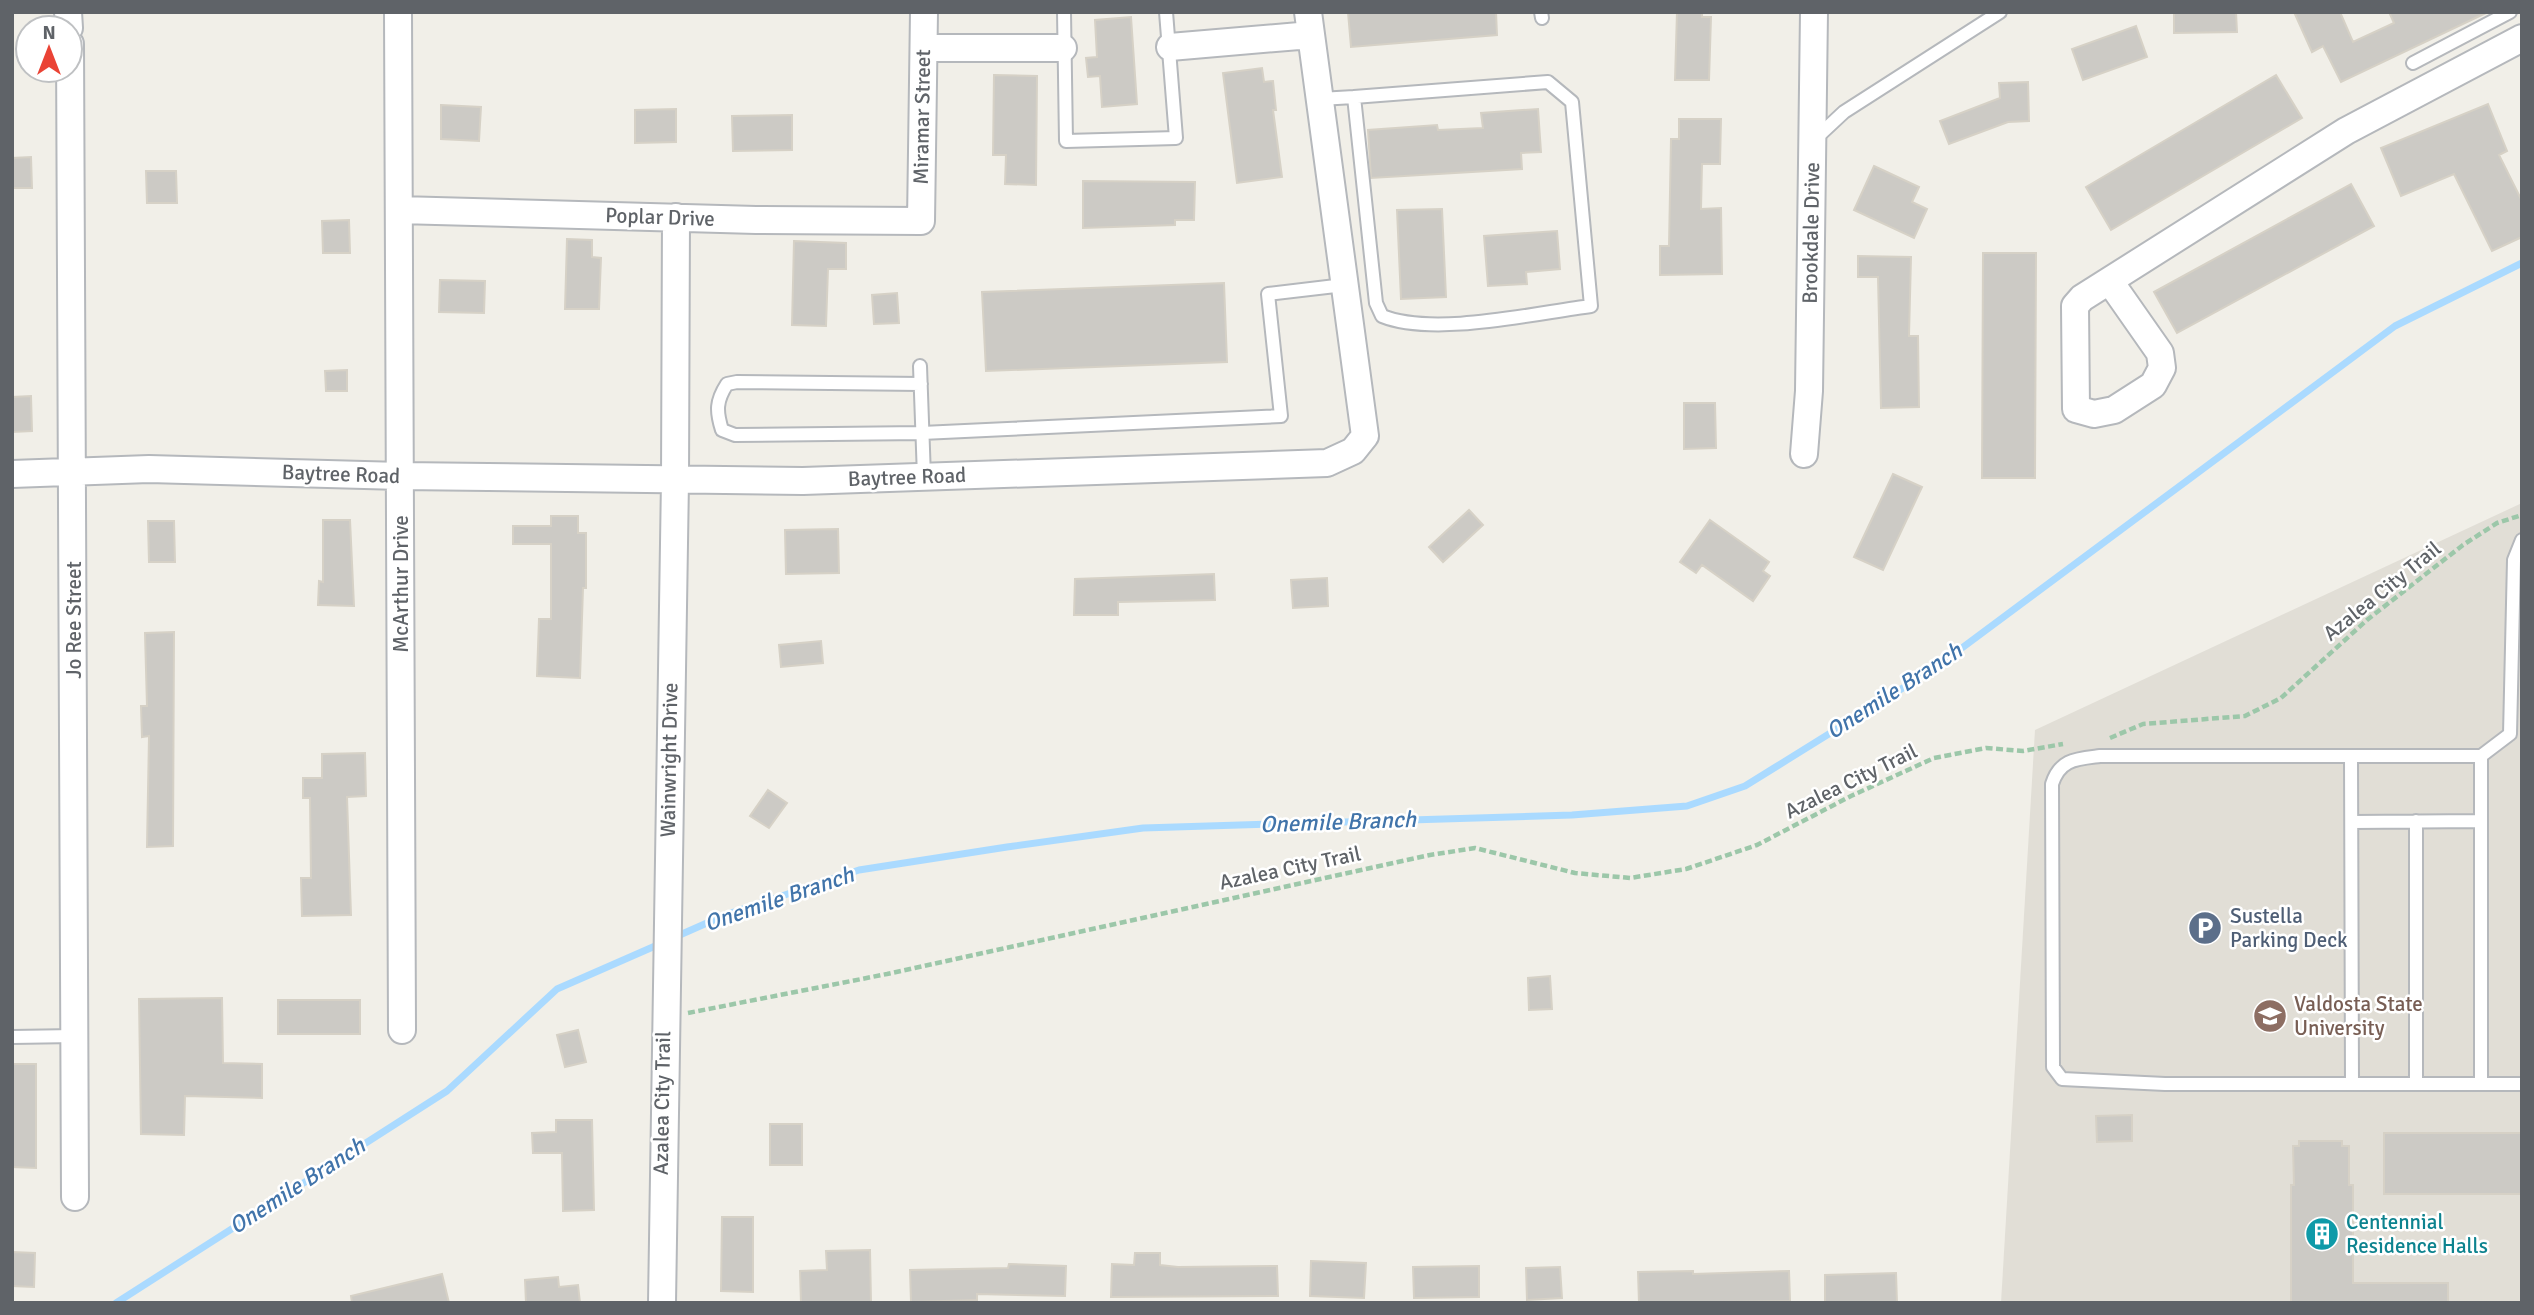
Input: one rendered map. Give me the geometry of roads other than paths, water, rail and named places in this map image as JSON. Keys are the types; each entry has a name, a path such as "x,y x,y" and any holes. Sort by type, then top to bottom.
{"street":[{"name":"McArthur Drive","path":"398,12 402,1030"},
{"name":"Miramar Street","path":"921,221 924,12"},
{"name":"Brookdale Drive","path":"1804,454 1809,378 1814,12"},
{"path":"1170,47 1310,24"},
{"name":"Baytree Road","path":"12,474 149,469 401,476 803,481 1327,463 1353,451 1365,436 1310,24"},
{"path":"2111,283 2160,353 2162,368 2153,385 2113,410 2094,414 2076,409 2075,306 2082,298 2111,283 2346,131 2522,38"},
{"path":"924,48 1063,48"},
{"name":"Jo Ree Street","path":"70,84 75,1197"},
{"name":"Poplar Drive","path":"400,210 921,221"},
{"name":"Wainwright Drive","path":"662,1303 675,480 676,217"}],"lane":[{"path":"1065,12 1063,48 1066,141 1176,138 1166,12"},
{"path":"1812,142 1844,112 2000,12"},
{"path":"2413,64 2510,12"},
{"path":"1320,99 1548,82 1564,93 1572,102 1591,306 1464,323 1406,322 1382,316 1376,303 1354,97"},
{"path":"921,384 737,382 727,384 717,399 717,415 722,430 735,435 922,433 1281,416 1268,294 1344,285"},
{"path":"920,366 924,477"},
{"path":"2522,540 2514,560 2510,734 2480,756 2099,757 2069,760 2056,771 2052,785 2053,1067 2062,1079 2085,1082 2522,1084"},
{"path":"2351,756 2353,1084"},
{"path":"2480,756 2480,1084"},
{"path":"2416,821 2416,1084"},
{"path":"2352,822 2480,821"},
{"path":"12,1037 75,1036"}],"waterway":[{"name":"Onemile Branch","path":"673,938 725,915 859,870 1007,847 1143,828 1572,815 1687,806 1745,786 1935,668 2395,326 2522,263"},
{"name":"Onemile Branch","path":"116,1303 447,1091 557,989 662,943"}],"place":[{"name":"Sustella Parking Deck","path":"2205,928"},
{"name":"Valdosta State University","path":"2270,1016"},
{"name":"Centennial Residence Halls","path":"2322,1234"}]}
